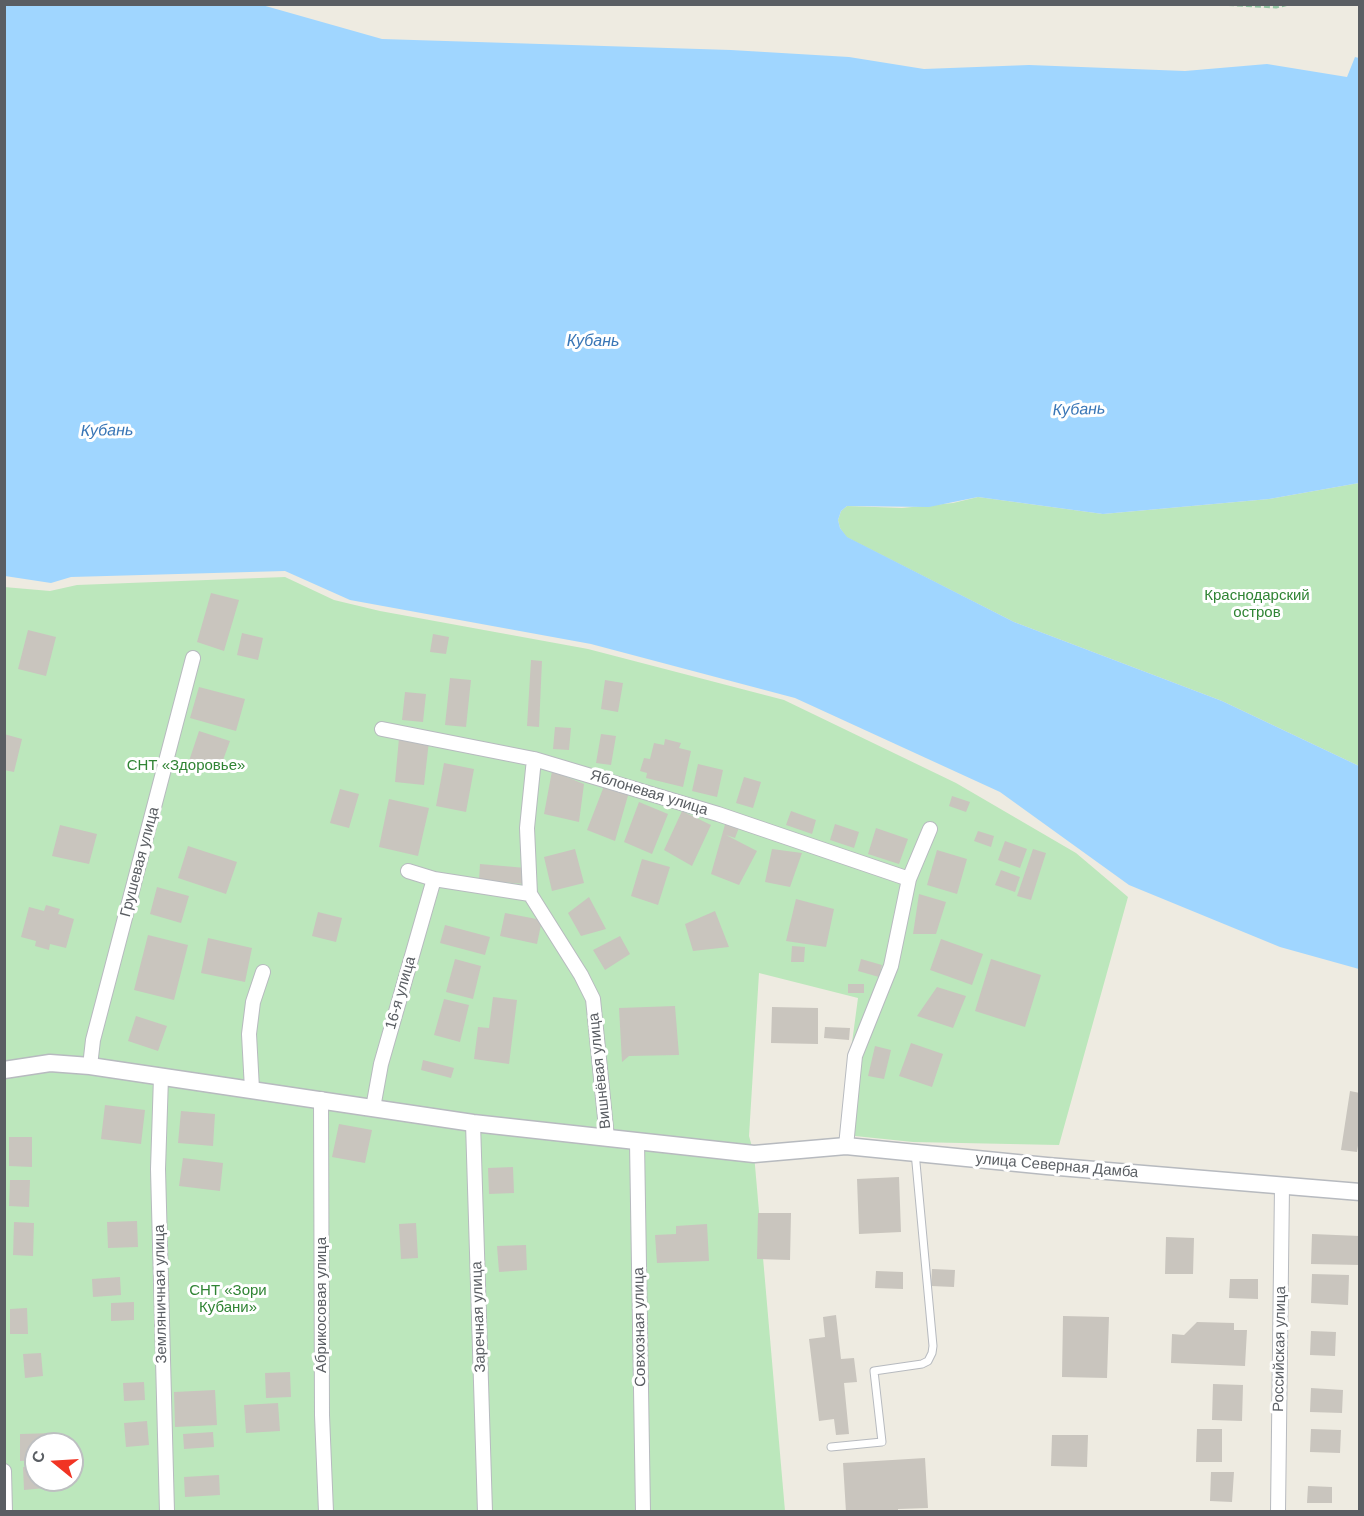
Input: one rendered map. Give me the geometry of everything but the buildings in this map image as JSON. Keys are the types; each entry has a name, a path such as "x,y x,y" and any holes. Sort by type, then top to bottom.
{"street":[{"name":"Грушевая улица","path":"90,1066 93,1040 193,658"},
{"name":"Яблоневая улица","path":"382,729 534,759 718,814 909,879"},
{"path":"408,872 434,879 530,894 527,828 534,759"},
{"path":"846,1146 855,1056 891,966 909,879 930,829"},
{"name":"16-я улица","path":"373,1108 381,1064 434,879"},
{"name":"Вишнёвая улица","path":"530,894 581,975 593,999 607,1138"},
{"path":"252,1089 249,1034 253,1002 263,972"},
{"name":"улица Северная Дамба","path":"4,1070 50,1063 90,1066 473,1123 754,1154 846,1146 1047,1166 1359,1192"},
{"name":"Земляничная улица","path":"161,1077 158,1170 167,1512"},
{"name":"Абрикосовая улица","path":"321,1099 322,1415 326,1512"},
{"name":"Заречная улица","path":"473,1123 485,1512"},
{"name":"Совхозная улица","path":"637,1142 644,1512"},
{"name":"Российская улица","path":"1278,1512 1282,1185"},
{"path":"4,1471 5,1512"}],"lane":[{"path":"831,1447 882,1442 874,1371 921,1364 928,1361 932,1353 915,1152"}],"path":[{"path":"1219,4 1276,7 1289,4"}],"green space":[{"name":"Краснодарский остров","path":"1359,483 1359,766 1222,701 1014,622 846,537 838,520 841,511 847,506 902,508 953,503 978,497 1103,514 1269,499"},
{"name":"СНТ «Зори Кубани»","path":"285,577 334,600 380,611 588,649 784,700 956,783 1076,853 1128,897 1059,1145 913,1142 855,1136 840,1132 858,998 759,973 749,1136 754,1154 785,1511 5,1511 4,587 50,591 77,585"}],"water":[{"name":"Кубань","path":"5,4 262,5 382,39 731,50 849,57 924,69 1029,65 1185,71 1267,64 1347,77 1355,57 1359,58 1359,483 1269,499 1103,514 978,497 929,507 847,506 841,511 838,520 840,528 847,537 1014,622 1222,701 1359,766 1359,969 1280,947 1129,885 1000,792 795,698 591,644 350,600 285,571 71,577 51,583 5,576"}],"park label":[{"name":"СНТ «Здоровье»","path":"186,766"}]}
